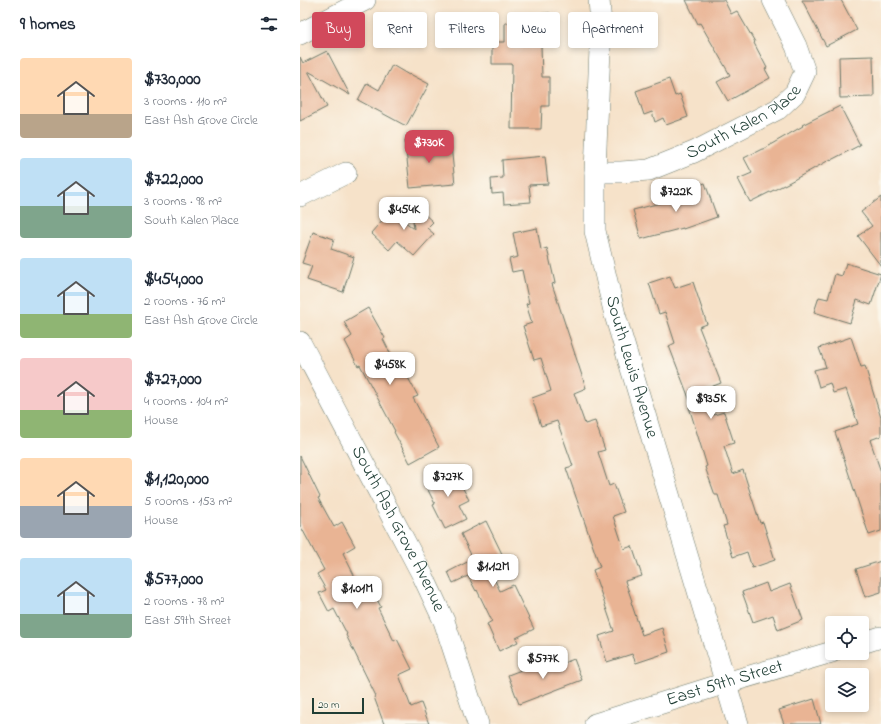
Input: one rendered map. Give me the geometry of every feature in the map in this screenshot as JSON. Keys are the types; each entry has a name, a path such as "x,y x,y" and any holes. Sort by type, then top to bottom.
{"street":[{"path":"300,34 365,0"},
{"name":"South Lewis Avenue","path":"599,0 601,24 595,172 595,231 615,315 738,724"},
{"name":"South Kalen Place","path":"595,172 649,170 694,152 778,108 795,93 805,72 796,46 773,0"},
{"path":"300,196 346,173"},
{"name":"South Ash Grove Avenue","path":"300,342 423,576 444,621 478,724"},
{"path":"869,641 881,637"},
{"name":"East 59th Street","path":"595,724 825,654"}],"building":[{"path":"686,0 724,0 731,14 737,11 755,42 754,43 767,68 765,69 770,78 728,101 717,82 730,75 700,23 698,24"},
{"path":"802,0 841,0 857,30 826,46"},
{"path":"505,23 507,23 507,48 541,48 542,77 549,77 549,106 542,106 541,129 511,129 512,64 492,64 492,48 499,48 499,42 505,42"},
{"path":"327,51 350,95 308,71 327,107 300,121 300,57 303,63"},
{"path":"873,56 874,97 840,98 839,57"},
{"path":"392,65 429,84 406,126 358,100 367,83 379,90"},
{"path":"669,79 675,96 680,94 688,117 666,125 663,118 655,122 652,112 644,115 636,91"},
{"path":"840,106 860,145 750,202 738,179 752,173 744,158 763,149 803,126 802,125"},
{"path":"426,138 427,148 451,145 455,184 410,188 405,140"},
{"path":"545,156 548,184 529,185 531,202 504,204 503,193 492,194 491,179 503,178 502,160"},
{"path":"705,183 717,217 683,229 641,239 633,210 688,196 686,189"},
{"path":"881,197 881,266 858,236 872,226 861,212"},
{"path":"411,202 433,222 427,228 434,234 414,256 397,241 389,250 371,233 391,210 414,229"},
{"path":"537,228 541,250 547,248 555,283 552,284 586,388 574,393 585,424 595,421 605,450 598,452 609,486 614,484 624,512 613,516 624,549 632,546 642,576 625,581 632,601 631,602 642,635 662,628 669,652 636,663 632,654 607,662 599,636 614,631 593,570 600,567 566,468 573,466 557,421 541,426 532,398 551,391 541,358 534,360 523,326 532,323 526,304 529,303 522,270 512,272 509,259 518,257 513,233"},
{"path":"313,232 334,239 331,249 354,257 343,292 307,280 312,266 302,263"},
{"path":"846,263 881,274 871,305 857,300 850,323 814,312 819,297 828,299 835,274 842,276"},
{"path":"670,276 675,288 693,282 707,324 699,327 721,383 706,389 714,415 724,412 734,443 724,446 733,474 743,470 760,523 763,522 775,560 752,568 747,552 733,557 723,526 727,525 718,495 715,495 705,467 707,466 689,407 692,406 669,346 675,343 665,312 659,314 649,283"},
{"path":"368,308 385,338 383,339 397,367 401,365 418,396 413,398 439,447 410,463 360,365 358,366 345,341 352,336 344,322"},
{"path":"851,337 861,367 865,366 881,418 881,436 870,440 881,472 881,531 869,535 835,432 858,424 846,389 833,393 830,383 819,387 814,370 826,367 819,348"},
{"path":"300,456 320,497 318,498 334,527 342,522 355,546 343,553 358,583 366,579 381,607 378,608 394,641 397,639 412,669 399,675 411,707 421,703 429,724 384,724 374,697 376,696 346,635 347,634 334,609 329,612 319,593 326,590 317,574 324,570 300,525"},
{"path":"453,469 469,500 459,505 466,519 445,529 433,505 435,504 425,484"},
{"path":"486,521 504,558 488,566 500,591 513,585 534,629 516,638 518,642 499,651 487,624 492,621 477,590 476,591 468,576 453,583 448,572 473,559 461,534"},
{"path":"881,561 881,592 865,597 856,569"},
{"path":"766,583 769,592 790,584 803,620 778,630 773,615 753,622 742,592"},
{"path":"574,659 582,680 519,704 508,675 545,661 548,669"},
{"path":"814,699 821,724 784,724 779,710"}]}
